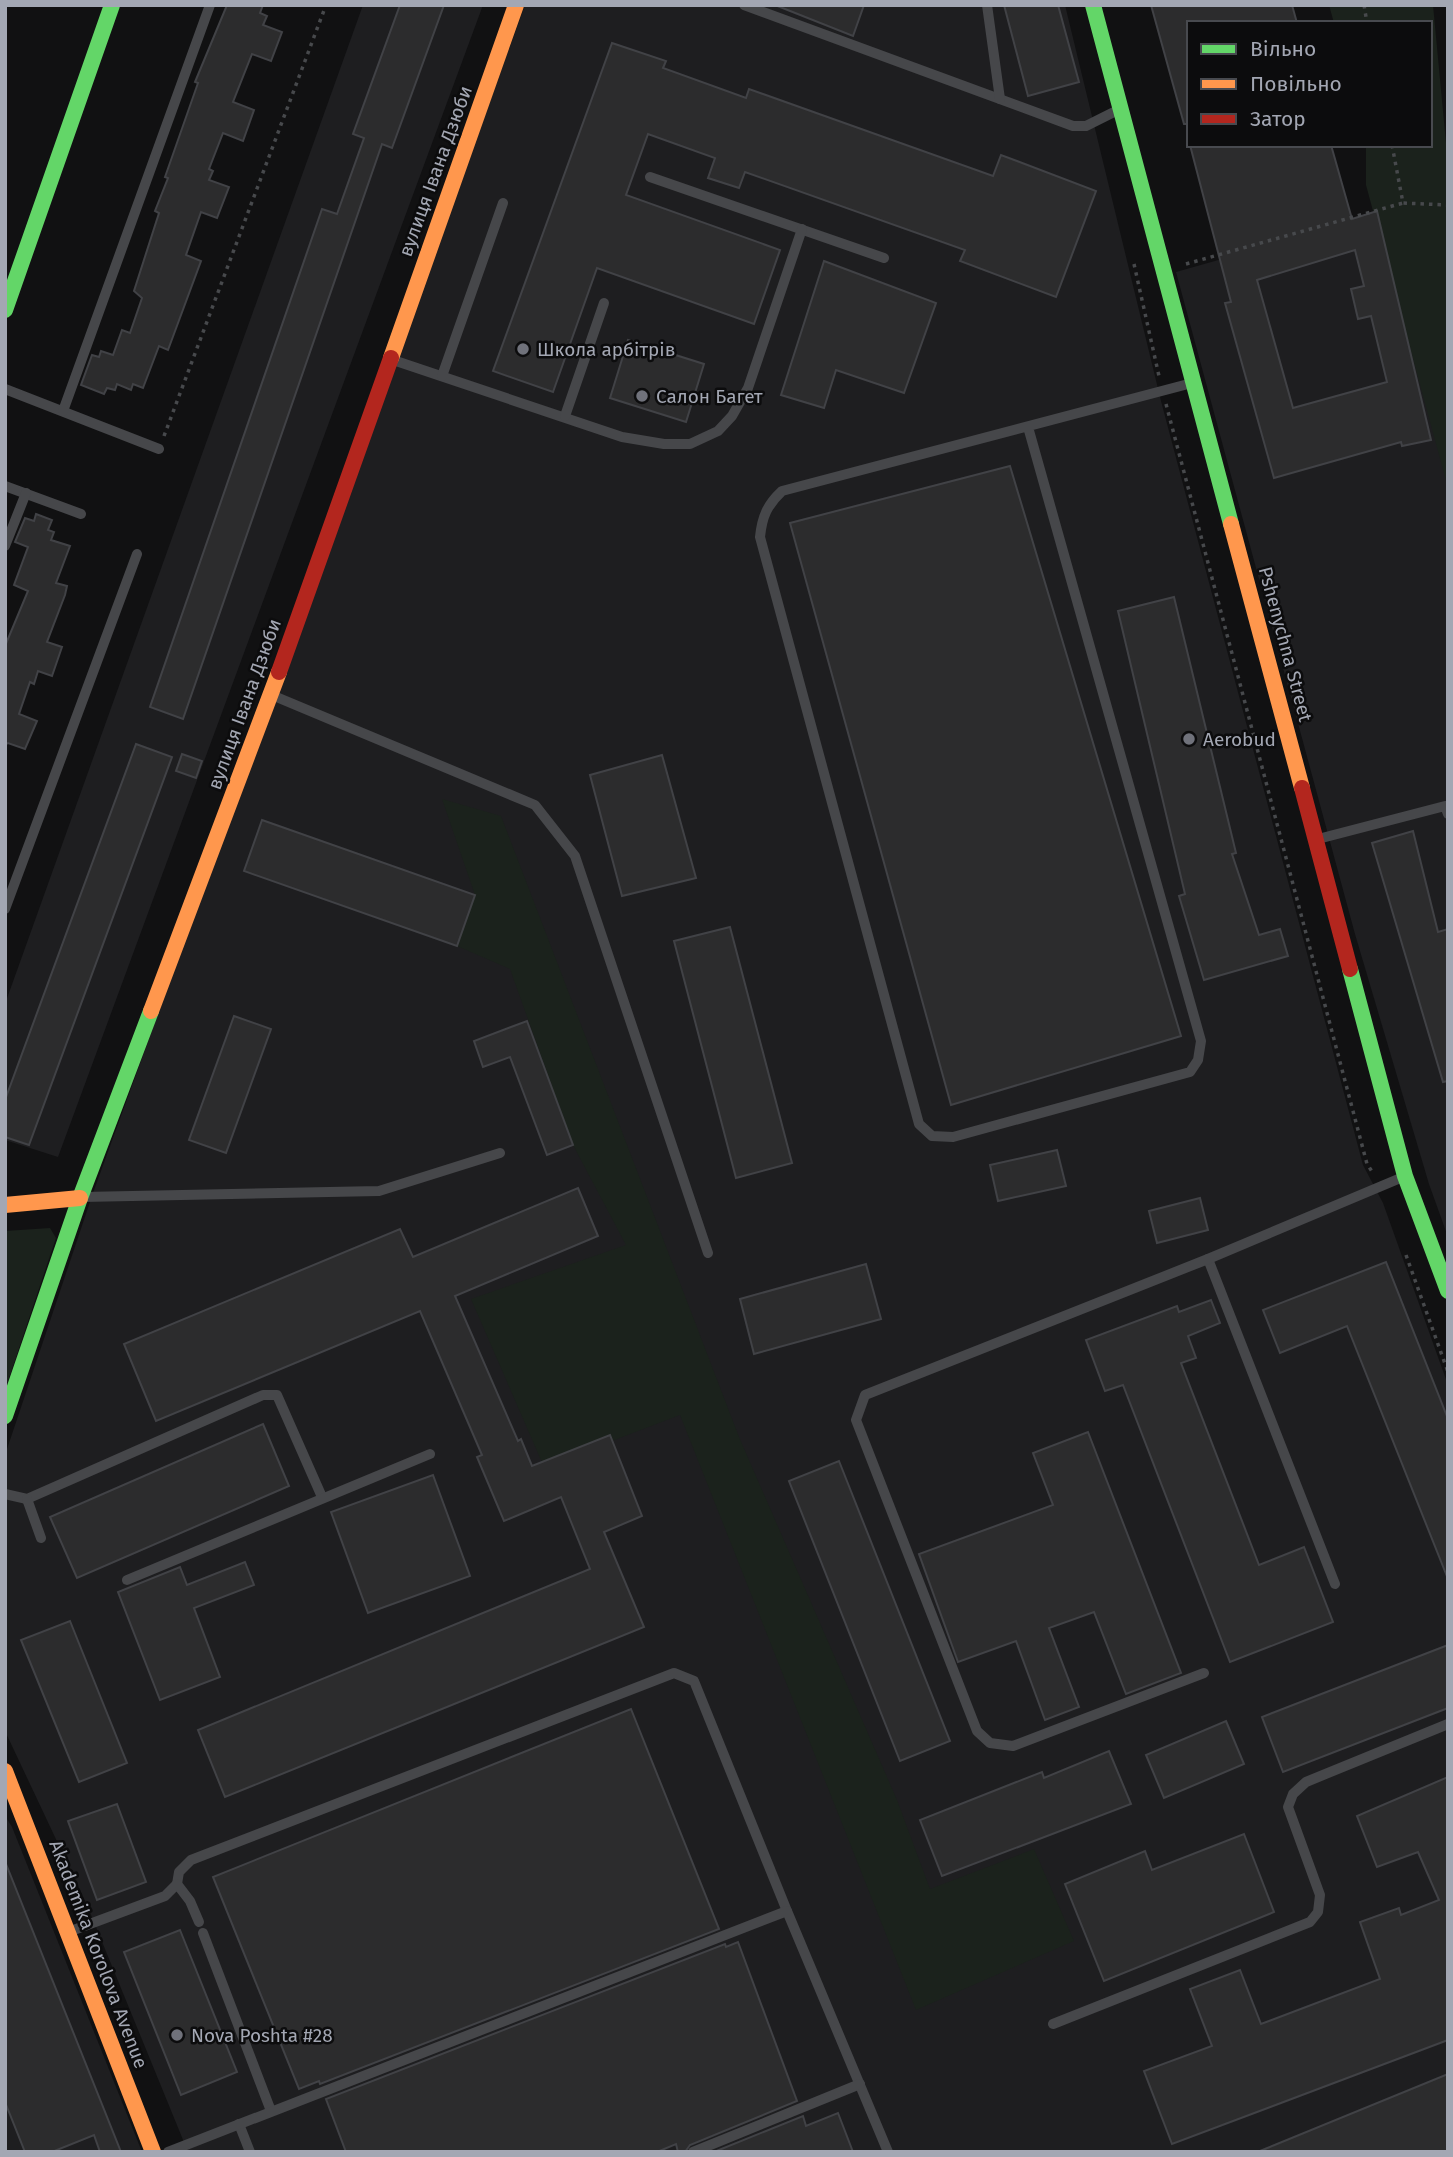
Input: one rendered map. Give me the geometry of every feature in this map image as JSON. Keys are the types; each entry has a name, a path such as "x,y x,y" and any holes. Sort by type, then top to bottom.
{"main road":[{"path":"5,310 112,5"},
{"name":"вулиця Івана Дзюби","path":"5,1416 80,1198 271,695 516,5"},
{"name":"Pshenychna Street","path":"1093,5 1405,1175 1445,1272 1448,1291"},
{"path":"5,1205 80,1198"},
{"name":"Akademika Korolova Avenue","path":"5,1771 9,1794 68,1932 153,2152"}],"lane":[{"path":"63,411 210,5"},
{"path":"744,5 1073,126 1086,126 1122,107"},
{"path":"987,5 1000,99"},
{"path":"650,177 884,258"},
{"path":"442,376 503,203"},
{"path":"391,359 622,437 664,444 690,444 718,431 733,416 748,388 802,229"},
{"path":"565,416 604,303"},
{"path":"1028,427 1202,1041 1198,1060 1190,1072 953,1137 932,1136 919,1125 760,537 762,518 771,501 782,491 1195,383"},
{"path":"5,389 159,449"},
{"path":"5,485 81,514"},
{"path":"5,546 26,493"},
{"path":"5,909 138,554"},
{"path":"271,695 535,805 555,827 575,856 708,1253"},
{"path":"1316,839 1445,806 1448,814"},
{"path":"80,1198 379,1191 500,1153"},
{"path":"1204,1673 1013,1746 990,1743 977,1731 856,1420 866,1395 1208,1259 1405,1175"},
{"path":"1208,1259 1335,1584"},
{"path":"5,1494 27,1499 263,1395 277,1395 322,1497"},
{"path":"127,1580 430,1454"},
{"path":"27,1499 41,1538"},
{"path":"68,1932 165,1896 177,1884 179,1872 191,1860 674,1673 694,1681 888,2152"},
{"path":"1053,2024 1311,1923 1318,1912 1320,1895 1288,1807 1293,1794 1306,1782 1448,1724"},
{"path":"177,1884 190,1901 271,2111"},
{"path":"168,2152 787,1911"},
{"path":"693,2152 860,2084"},
{"path":"239,2124 250,2152"}],"path":[{"path":"159,449 326,5"},
{"path":"1392,147 1403,203"},
{"path":"1165,270 1403,203 1448,205"},
{"path":"1132,255 1163,391 1367,1164 1381,1186"},
{"path":"1403,1248 1448,1371"}],"shaded area":[{"path":"363,5 483,5 58,1157 5,1140 5,1004"},
{"path":"525,5 1065,5 1161,401 1363,1165 1383,1203 1448,1385 1448,2152 188,2152 87,1905 5,1731 5,1455 93,1193"},
{"path":"1329,5 1433,5 1448,164 1448,488 1366,185 1366,147 1432,147 1432,21 1333,21"},
{"path":"1395,210 1448,319 1448,1237 1429,1184 1355,934 1176,272"},
{"path":"442,799 501,816 739,1437 897,1800 930,1889 1034,1849 1074,1941 916,2010 680,1415 544,1467 471,1299 626,1245 573,1145 510,969 457,946 475,895"},
{"path":"50,1228 56,1238 5,1390 5,1231"},
{"path":"5,1816 12,1827 142,2152 5,2152"}],"building":[{"path":"227,5 263,5 260,13 267,16 263,25 282,32 271,61 252,54 233,102 254,110 243,141 223,133 209,169 213,171 209,180 229,187 217,218 201,212 186,255 201,261 168,350 159,346 143,388 133,384 131,390 117,384 115,390 107,388 104,394 81,385 92,355 99,357 101,351 113,355 122,330 130,333 142,298 134,291 159,213 155,211 168,178 165,177 198,83 195,82"},
{"path":"400,5 444,5 392,148 382,144 183,719 150,707 322,209 337,214 364,138 353,134"},
{"path":"775,5 864,5 853,36"},
{"path":"1004,5 1058,5 1079,82 1028,96"},
{"path":"1151,5 1292,5 1296,21 1187,21 1187,124 1184,124"},
{"path":"612,43 666,61 663,68 746,98 749,89 993,176 1001,155 1096,191 1056,297 960,261 965,250 745,172 739,188 708,178 715,158 648,134 626,195 780,250 754,324 597,268 553,392 493,371"},
{"path":"1191,147 1332,147 1352,219 1377,211 1431,440 1402,446 1401,442 1274,478 1225,303 1231,302","holes":["1355,250 1364,286 1351,289 1358,319 1371,316 1387,382 1293,408 1257,280"]},
{"path":"824,261 936,303 904,393 836,370 824,408 781,395"},
{"path":"628,340 704,364 686,422 610,398"},
{"path":"1010,466 1181,1036 951,1105 790,523"},
{"path":"36,514 52,520 48,530 54,532 51,540 70,546 56,583 67,586 65,595 47,642 62,647 52,676 38,671 34,684 30,682 19,714 37,721 25,749 8,743 5,745 5,646 28,591 14,585 28,547 15,542 25,518 34,521"},
{"path":"1174,597 1236,853 1232,854 1259,935 1280,929 1288,956 1204,980 1179,896 1185,894 1118,611"},
{"path":"136,744 172,757 29,1145 5,1137 5,1100"},
{"path":"182,754 202,761 196,778 176,771"},
{"path":"662,755 696,878 622,896 590,775"},
{"path":"262,820 475,895 457,946 244,871"},
{"path":"1413,831 1438,932 1448,929 1448,1081 1443,1082 1372,843"},
{"path":"730,927 792,1163 736,1178 674,941"},
{"path":"234,1016 271,1029 226,1153 189,1140"},
{"path":"527,1021 573,1145 547,1155 510,1057 483,1067 474,1041"},
{"path":"1057,1150 1066,1186 998,1201 990,1165"},
{"path":"578,1188 598,1236 455,1296 518,1441 521,1439 532,1466 610,1435 642,1516 604,1532 644,1627 225,1797 198,1730 590,1569 561,1497 504,1521 477,1457 482,1455 420,1311 156,1421 124,1344 400,1229 413,1257"},
{"path":"1200,1198 1208,1230 1157,1243 1149,1211"},
{"path":"1386,1262 1448,1419 1448,1579 1347,1326 1280,1353 1263,1310"},
{"path":"866,1264 881,1319 754,1354 740,1299"},
{"path":"1211,1300 1220,1323 1188,1336 1196,1358 1181,1363 1259,1565 1304,1547 1333,1622 1230,1662 1123,1385 1105,1391 1086,1340 1177,1306 1179,1312"},
{"path":"263,1424 289,1486 77,1578 50,1517"},
{"path":"1088,1432 1181,1673 1126,1694 1094,1612 1049,1628 1079,1707 1045,1720 1016,1641 958,1662 919,1554 1053,1505 1033,1453"},
{"path":"839,1461 950,1741 900,1761 789,1481"},
{"path":"433,1475 470,1576 368,1613 331,1512"},
{"path":"245,1562 254,1585 194,1608 220,1677 160,1700 118,1592 180,1567 187,1585"},
{"path":"70,1621 127,1763 79,1782 21,1640"},
{"path":"1448,1645 1448,1708 1283,1772 1262,1717"},
{"path":"631,1709 719,1929 320,2084 319,2081 299,2089 213,1877"},
{"path":"1226,1721 1244,1764 1164,1798 1146,1755"},
{"path":"1109,1751 1131,1804 942,1876 920,1820 1042,1772 1044,1778"},
{"path":"1448,1777 1448,2040 1172,2144 1144,2071 1212,2046 1190,1989 1240,1970 1261,2024 1380,1979 1360,1922 1399,1908 1401,1915 1439,1900 1418,1852 1377,1867 1357,1816"},
{"path":"117,1804 146,1882 97,1900 68,1821"},
{"path":"1244,1834 1274,1912 1104,1981 1065,1884 1145,1851 1152,1870"},
{"path":"5,1864 121,2152 100,2152 94,2135 52,2152 25,2152 5,2102"},
{"path":"180,1930 237,2072 181,2095 124,1952"},
{"path":"738,1942 797,2101 690,2145 685,2152 678,2152 676,2144 657,2152 346,2152 326,2099 725,1944 726,1947"},
{"path":"1448,2074 1448,2152 1260,2152 1260,2151"},
{"path":"838,2113 853,2152 714,2152 803,2116 806,2126"}],"traffic: fast":[{"path":"5,310 112,5"},
{"path":"1093,5 1231,524"},
{"path":"1350,969 1405,1176 1448,1291"},
{"path":"5,1416 80,1198 151,1011"}],"traffic: slow":[{"path":"391,358 516,5"},
{"path":"1231,524 1302,788"},
{"path":"151,1011 279,672"},
{"path":"5,1205 80,1198"},
{"path":"5,1771 153,2152"}],"traffic: jam":[{"path":"279,672 391,358"},
{"path":"1302,788 1350,969"}],"place":[{"name":"Школа арбітрів","path":"523,349"},
{"name":"Салон Багет","path":"642,396"},
{"name":"Aerobud","path":"1189,739"},
{"name":"Nova Poshta #28","path":"177,2035"}]}
